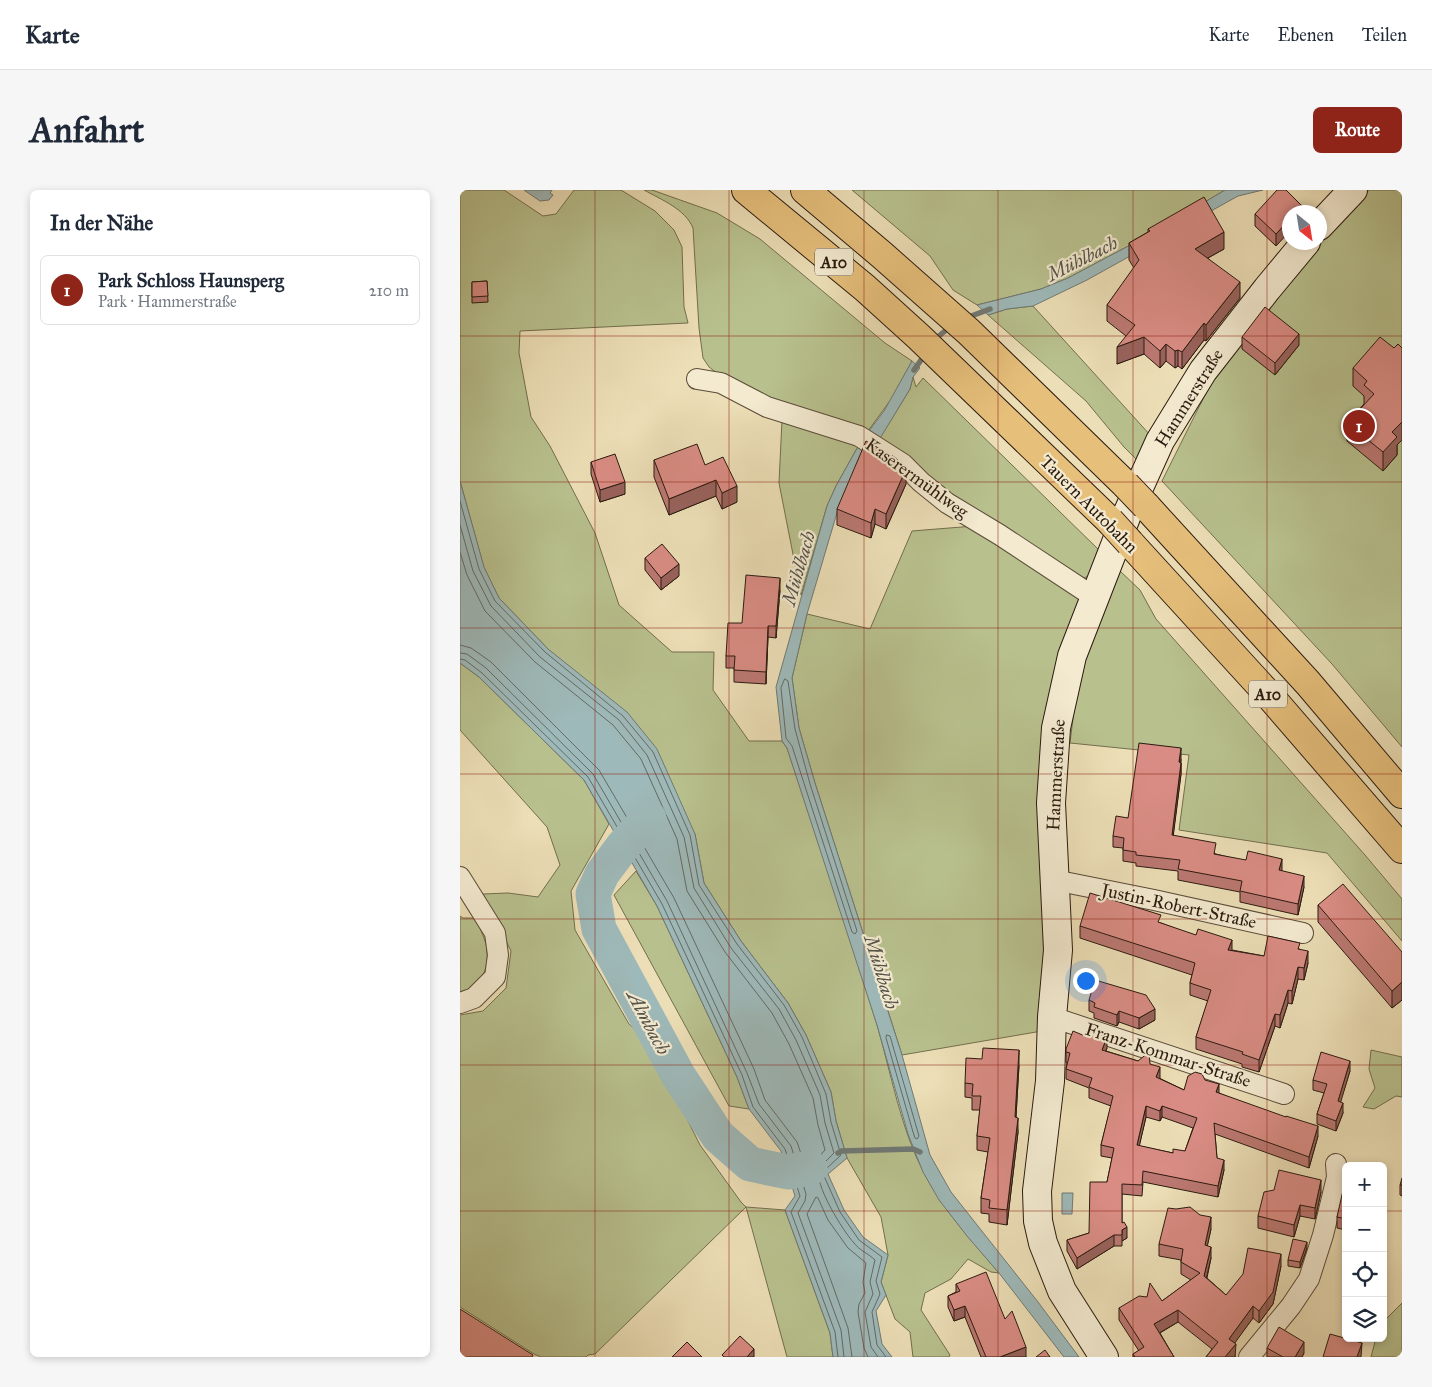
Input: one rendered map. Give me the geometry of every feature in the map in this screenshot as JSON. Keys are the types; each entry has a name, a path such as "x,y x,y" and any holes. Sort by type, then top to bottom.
{"highway":[{"name":"Tauern Autobahn","path":"746,190 865,288 919,337 1110,522 1268,694 1402,849"},
{"name":"A10","path":"805,190 944,309 1126,485 1308,683 1402,794"}],"street":[{"path":"1327,218 1353,190"},
{"name":"Hammerstraße","path":"1103,1357 1062,1291 1043,1243 1038,1221 1037,1191 1050,1081 1052,1017 1058,950 1051,803 1056,728 1072,656 1128,512 1160,441 1202,371 1299,250"},
{"name":"Kaserermühlweg","path":"697,378 721,383 767,407 859,436 903,464 921,482 947,503 1000,535 1094,597"},
{"path":"460,877 494,933 498,955 495,977 474,998 460,1003"},
{"name":"Justin-Robert-Straße","path":"1054,880 1303,933"},
{"name":"Franz-Kommar-Straße","path":"1052,1017 1284,1094"},
{"path":"1249,1357 1291,1306 1309,1279 1338,1177 1336,1164"}],"green space":[{"path":"460,190 504,190 543,216 556,214 574,190 621,190 655,211 674,230 682,247 684,307 688,323 520,331 519,353 531,417 550,446 595,533 619,605 672,652 714,652 713,690 749,741 782,741 787,748 866,990 897,1101 916,1156 940,1200 999,1273 991,1272 968,1259 951,1279 925,1293 921,1310 950,1355 949,1357 913,1357 910,1332 895,1319 881,1282 888,1255 881,1217 847,1158 836,1121 831,1092 806,1035 788,1003 741,941 704,883 695,834 548,649 499,598 484,568 460,481"},
{"path":"644,190 652,190 717,213 760,239 885,343 912,361 892,398 865,435 808,417 718,374 709,367 703,358 699,328 693,228 679,210"},
{"path":"852,190 1225,190 1153,233 1068,278 1041,289 977,305 953,290 930,256"},
{"path":"1369,190 1402,190 1402,747 1332,664 1162,481 1221,363 1316,250 1327,250 1327,237"},
{"path":"1033,306 1151,436 1138,461 1086,401 988,315 1007,309"},
{"path":"913,377 916,387 923,378 1100,551 1090,576 1079,579 937,490 878,441 910,389"},
{"path":"782,420 860,443 827,506 801,595 779,483"},
{"path":"974,526 1076,594 1081,601 1047,952 1042,1031 902,1055 815,783 799,728 792,678 807,614 870,629 912,531"},
{"path":"1120,571 1140,590 1156,619 1402,899 1402,941 1327,853 1179,830 1189,755 1070,743 1076,694 1091,637"},
{"path":"460,663 479,677 584,780 609,824 571,891 575,930 629,1024 647,1039 700,1145 746,1207 595,1354 586,1357 541,1357 460,1307 460,1015 483,1011 506,988 511,951 483,894 508,893 538,897 560,865 547,827 460,730"},
{"path":"636,871 657,906 737,1077 749,1109 729,1106 614,895"},
{"path":"460,916 463,918 476,918 486,943 487,959 481,978 473,987 460,994"},
{"path":"1371,1050 1402,1057 1402,1097 1396,1096 1374,1109 1363,1107 1375,1088 1369,1069"},
{"path":"746,1207 785,1210 830,1333 833,1357 787,1357"},
{"path":"1402,1303 1402,1357 1371,1357 1375,1342 1387,1342 1387,1318"}],"water":[{"path":"524,190 552,190 550,193 553,195 549,200 540,201"},
{"path":"1225,190 1263,190 1238,196 1087,280 1033,306 1007,309 988,315 977,305 1041,289 1068,278 1153,233"},
{"path":"912,361 920,368 913,377 910,389 839,506 807,614 792,678 799,728 902,1055 930,1155 951,1192 1079,1357 1064,1357 939,1200 923,1172 908,1134 877,1025 787,748 782,741 776,687 827,506 860,443 884,411"},
{"path":"460,481 484,567 499,598 548,649 627,712 657,749 695,834 704,883 741,941 788,1003 806,1035 831,1092 836,1121 847,1158 828,1174 844,1210 863,1237 888,1255 881,1282 886,1295 876,1311 882,1344 892,1357 833,1357 830,1333 785,1210 795,1196 781,1151 749,1109 737,1077 657,906 584,780 479,677 460,663"},
{"path":"1062,1193 1073,1193 1072,1214 1062,1214"}],"building":[{"path":"1277,190 1286,190 1301,205 1282,205 1282,228 1276,234 1255,214"},
{"path":"1204,197 1224,232 1195,249 1240,282 1206,325 1204,323 1182,352 1175,351 1166,344 1160,351 1144,337 1117,347 1135,325 1107,305 1139,260 1129,243 1150,231 1148,229"},
{"path":"487,281 488,296 472,297 472,282"},
{"path":"1265,307 1299,334 1275,363 1242,337"},
{"path":"1380,337 1394,348 1398,344 1402,348 1402,422 1392,432 1397,437 1383,452 1347,423 1374,394 1364,385 1367,381 1353,368"},
{"path":"866,441 896,458 906,469 886,514 875,509 871,523 837,509"},
{"path":"697,444 705,465 723,457 737,486 722,493 716,480 669,499 654,460"},
{"path":"615,454 625,482 600,490 591,462"},
{"path":"662,544 679,564 661,578 645,558"},
{"path":"746,575 780,578 776,626 768,626 766,672 734,670 735,656 726,656 728,623 742,623"},
{"path":"1139,743 1181,748 1179,762 1181,763 1172,835 1216,843 1214,854 1246,860 1248,851 1282,859 1279,870 1304,876 1298,904 1240,891 1242,881 1178,869 1180,860 1136,855 1136,852 1123,850 1124,838 1113,836 1116,816 1128,818"},
{"path":"1343,884 1402,952 1402,982 1392,991 1318,905"},
{"path":"1090,893 1161,915 1158,922 1196,935 1198,929 1232,940 1228,950 1264,956 1268,936 1300,943 1298,949 1308,951 1304,968 1298,967 1292,991 1288,990 1280,1015 1275,1014 1259,1060 1242,1054 1243,1052 1196,1037 1211,990 1190,983 1195,963 1080,926"},
{"path":"1095,980 1146,995 1155,1009 1139,1018 1119,1011 1117,1015 1094,1007 1095,1003 1089,1000"},
{"path":"1087,1030 1107,1037 1102,1050 1138,1061 1149,1052 1150,1064 1160,1067 1156,1077 1184,1090 1188,1076 1195,1072 1202,1074 1205,1080 1219,1084 1216,1092 1286,1117 1318,1126 1309,1157 1214,1123 1217,1158 1224,1160 1218,1186 1143,1171 1142,1185 1122,1184 1122,1223 1124,1222 1127,1227 1122,1230 1122,1235 1114,1235 1077,1258 1067,1240 1089,1233 1090,1182 1107,1182 1114,1148 1101,1145 1113,1096 1089,1087 1092,1078 1066,1069 1070,1053 1066,1052 1066,1049 1073,1031 1085,1036","holes":["1146,1106 1160,1111 1162,1106 1197,1118 1185,1151 1173,1149 1173,1153 1137,1145"]},
{"path":"983,1048 1019,1050 1015,1117 1018,1118 1007,1210 989,1208 990,1200 981,1198 990,1138 977,1136 981,1096 972,1096 973,1084 965,1083 966,1058 982,1059"},
{"path":"1321,1052 1350,1061 1338,1101 1343,1103 1336,1121 1317,1114 1327,1084 1313,1080"},
{"path":"1279,1170 1321,1180 1315,1208 1300,1205 1294,1225 1258,1216 1264,1192 1274,1190"},
{"path":"1342,1195 1342,1218 1337,1217"},
{"path":"1190,1207 1200,1215 1211,1217 1205,1245 1211,1247 1204,1276 1226,1295 1243,1274 1248,1248 1281,1254 1273,1292 1259,1311 1253,1306 1229,1339 1236,1344 1225,1357 1206,1357 1218,1342 1178,1310 1154,1324 1174,1357 1135,1357 1133,1354 1144,1347 1119,1308 1139,1296 1147,1297 1150,1283 1162,1301 1200,1273 1181,1262 1183,1249 1159,1244 1168,1208"},
{"path":"1293,1239 1307,1242 1300,1262 1288,1260"},
{"path":"986,1272 1005,1319 1012,1311 1026,1347 1000,1357 986,1357 965,1306 954,1310 948,1296 960,1291 956,1284"},
{"path":"460,1309 533,1355 532,1357 460,1357"},
{"path":"1279,1327 1304,1342 1295,1357 1283,1357 1267,1348"},
{"path":"1330,1334 1342,1337 1342,1342 1362,1343 1357,1357 1323,1357"},
{"path":"740,1336 754,1349 747,1357 724,1357 722,1355"},
{"path":"687,1342 702,1357 672,1357"},
{"path":"1045,1350 1050,1357 1036,1357"}],"waterway":[{"name":"Mühlbach","path":"966,318 990,309"},
{"name":"Mühlbach","path":"934,341 951,326"},
{"name":"Mühlbach","path":"914,370 926,353"},
{"name":"Almbach","path":"649,818 623,846 602,874 593,894 599,929 678,1075 718,1136 750,1164 788,1172 810,1168"},
{"name":"Mühlbach","path":"838,1153 841,1151 913,1149 920,1152"}],"place":[{"name":"Park Schloss Haunsperg","path":"1359,426"}]}
